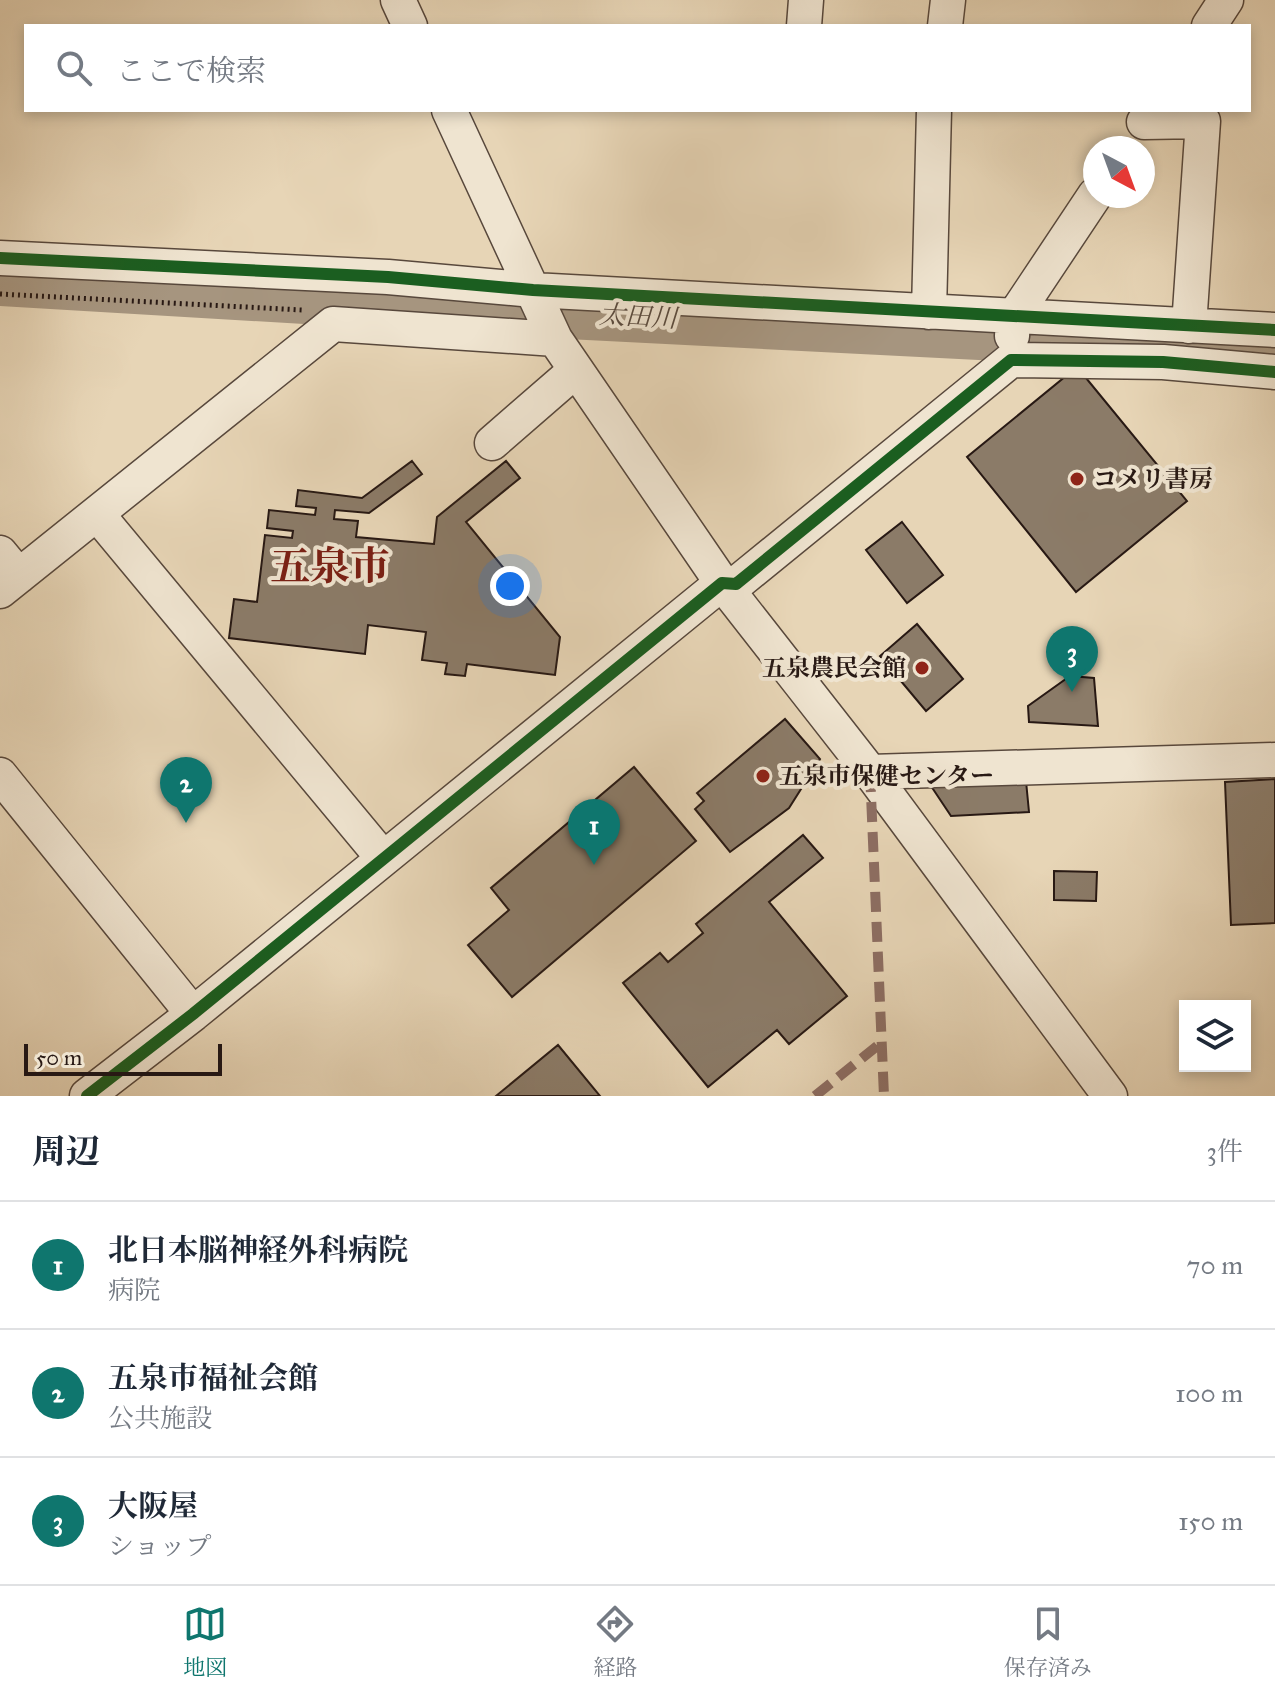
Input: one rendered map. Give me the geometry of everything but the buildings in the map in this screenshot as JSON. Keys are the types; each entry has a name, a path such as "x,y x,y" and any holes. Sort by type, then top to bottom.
{"street":[{"path":"398,0 409,24"},
{"path":"804,24 806,0"},
{"path":"945,24 948,0"},
{"path":"1210,24 1226,0"},
{"path":"450,112 555,339 722,583 870,772 1110,1096"},
{"path":"929,312 934,112"},
{"path":"1141,127 1203,121 1189,326"},
{"path":"1011,360 1013,318 1086,208"},
{"path":"0,258 388,277 533,290 1275,330"},
{"path":"6,574 97,514 333,324 555,339"},
{"path":"87,1096 193,1014 722,583 736,584 1011,360 1163,362 1275,372"},
{"path":"492,443 576,370"},
{"path":"97,514 383,858"},
{"path":"870,772 1275,760"},
{"path":"0,775 193,1014"}],"path":[{"path":"0,294 316,310"}],"waterway":[{"name":"太田川","path":"0,282 489,311 1275,351"}],"marked path":[{"path":"870,772 884,1096"},
{"path":"815,1096 882,1042"}],"cycle path":[{"path":"0,258 388,277 533,290 1275,330"},
{"path":"87,1096 193,1014 722,583 736,584 1011,360 1163,362 1275,372"}],"place":[{"name":"コメリ書房","path":"1077,479"},
{"name":"五泉農民会館","path":"922,668"},
{"name":"大阪屋","path":"1072,692"},
{"name":"五泉市保健センター","path":"763,776"},
{"name":"五泉市福祉会館","path":"186,823"},
{"name":"北日本脳神経外科病院","path":"594,865"}],"district":[{"name":"五泉市","path":"330,566"}]}
